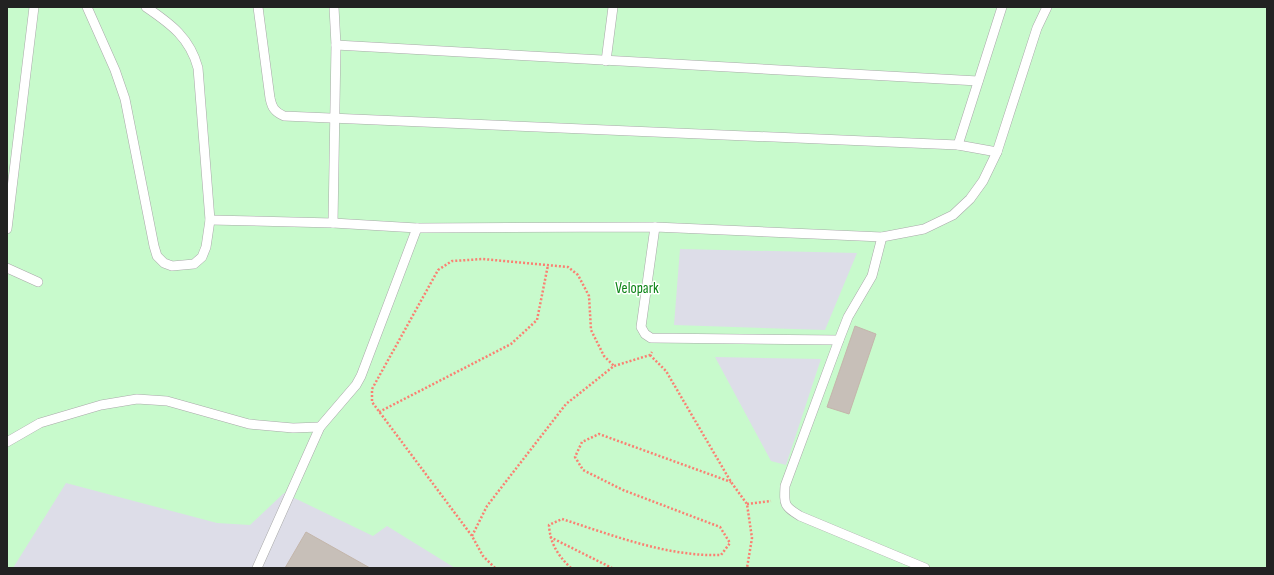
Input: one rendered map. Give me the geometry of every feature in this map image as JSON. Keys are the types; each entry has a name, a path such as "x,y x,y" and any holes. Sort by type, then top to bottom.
{"lane":[{"path":"7,230 34,7"},
{"path":"87,7 115,70 125,98 157,256 164,263 172,266 194,264 202,257 206,247 210,220 198,68 194,55 179,32 146,7"},
{"path":"258,7 270,98 277,113 292,116 958,145 997,152"},
{"path":"333,223 336,45 334,7"},
{"path":"606,60 613,7"},
{"path":"958,145 1002,7"},
{"path":"210,220 333,223 417,228 655,226 882,238 924,229 953,215 970,199 983,180 997,152 1037,28 1047,7"},
{"path":"336,45 978,81"},
{"path":"655,226 641,327 645,334 651,338 839,340"},
{"path":"257,568 320,427 356,385 361,376 417,228"},
{"path":"882,238 872,276 848,318 839,340 785,486 784,499 788,508 800,516 925,568"},
{"path":"7,268 38,282"},
{"path":"7,442 40,423 101,405 137,399 167,401 249,424 293,428 320,427"}],"path":[{"path":"495,568 483,556 472,536 372,402 372,389 438,270 452,261 483,259 568,267 578,275 589,296 591,330 604,356 614,366"},
{"path":"379,412 512,344 537,320 548,265"},
{"path":"472,536 487,506 566,404 614,366 650,355 662,338"},
{"path":"650,355 666,371 731,482 747,504 752,538 747,568"},
{"path":"571,568 562,559 550,537 549,525 562,519 648,545 701,556 721,555 730,543 720,527 623,490 583,470 575,456 582,442 599,434 731,482"},
{"path":"747,504 784,499"},
{"path":"550,537 612,568"}],"green space":[{"name":"Velopark","path":"7,7 1267,7 1267,568 7,568"}],"shaded area":[{"path":"680,249 857,253 825,330 674,325"},
{"path":"715,357 821,359 786,465 771,461"},
{"path":"66,483 217,523 250,525 284,493 373,536 387,526 455,568 13,568"}],"building":[{"path":"855,326 876,334 849,414 827,407"},
{"path":"306,532 370,568 285,568"}]}
